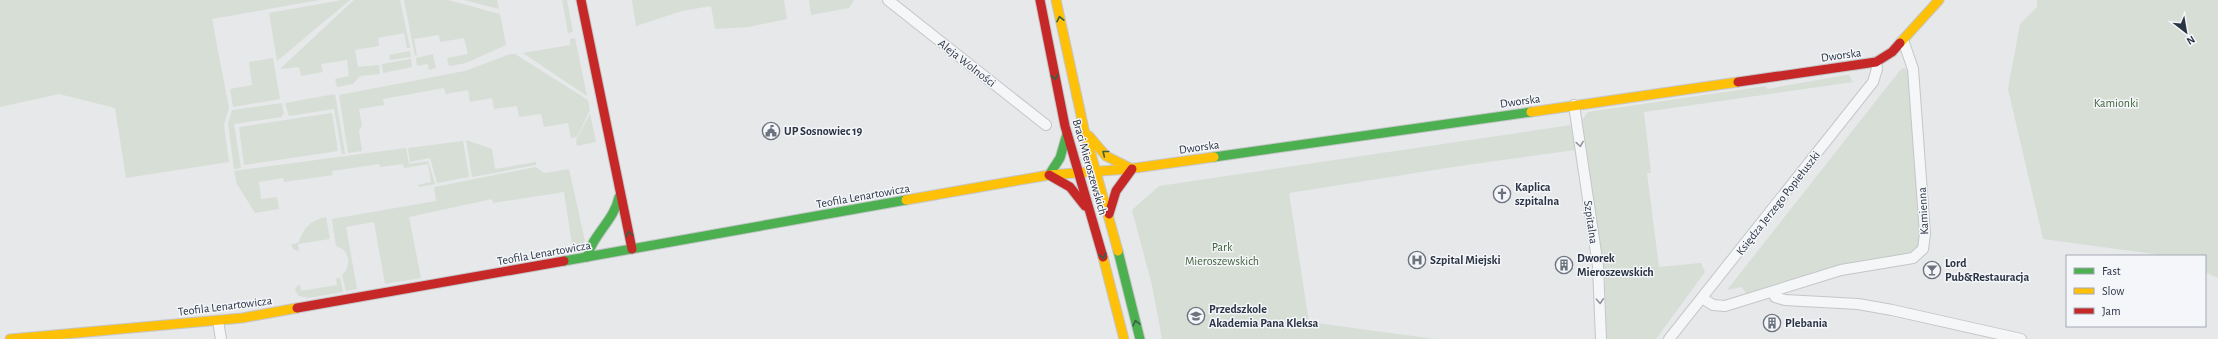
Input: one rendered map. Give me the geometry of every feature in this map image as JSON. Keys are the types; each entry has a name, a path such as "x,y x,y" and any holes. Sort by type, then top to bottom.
{"street":[{"path":"581,0 632,249"},
{"name":"Aleja Wolności","path":"888,0 1046,124"},
{"name":"Braci Mieroszewskich","path":"1040,0 1067,134 1093,218 1124,339"},
{"name":"Braci Mieroszewskich","path":"1056,0 1084,129 1109,214 1140,339"},
{"name":"Dworska","path":"1079,170 1132,169 1876,62 1892,52 1939,0"},
{"name":"Kamienna","path":"1702,298 1713,305 1725,306 1841,270 1913,258 1923,249 1925,234 1913,69 1903,40"},
{"name":"Księdza Jerzego Popiełuszki","path":"1669,339 1873,82 1877,69 1876,62"},
{"name":"Szpitalna","path":"1574,105 1598,266 1601,339"},
{"path":"1084,129 1096,146 1106,156 1132,169 1116,191 1109,214"},
{"path":"1067,134 1060,158 1049,175 1062,179 1073,188 1093,218"},
{"name":"Teofila Lenartowicza","path":"10,339 218,321 1079,170"},
{"path":"587,257 589,249 615,213 619,188"},
{"path":"1774,292 1775,297 1785,300 1858,304 1892,310 2021,339"},
{"path":"218,321 221,339"}],"green space":[{"path":"0,0 320,0 212,19 229,108 224,125 229,162 126,178 115,108 59,94 0,107"},
{"path":"342,0 350,0 277,61 269,13"},
{"path":"354,0 400,0 410,48 407,48 404,33 378,38 379,46 355,50 358,67 379,65 380,74 360,76 353,84 337,87 335,79 349,76 347,60 321,64 323,72 301,76 299,67 280,69"},
{"path":"404,0 448,0 500,14 506,45 466,63 449,66 447,58 468,54 464,38 440,42 439,35 414,39 417,55 415,56"},
{"path":"464,0 497,0 499,9"},
{"path":"562,0 567,0 573,32 568,33"},
{"path":"632,0 784,0 787,19 749,27 715,29 711,6 682,11 636,26"},
{"path":"809,0 854,0 849,8 811,15"},
{"name":"Kamionki","path":"2037,0 2218,0 2218,278 2206,272 2206,255 2162,255 2043,239 2008,89 2020,24 2037,7"},
{"path":"575,38 587,96 523,53 570,45 570,39"},
{"path":"410,51 411,57 390,60 389,55"},
{"path":"433,54 436,68 429,70 428,64 417,66 416,58"},
{"path":"510,54 515,54 588,100 590,110 577,137 571,138 568,123 544,127 541,114 519,117 517,106 494,109 492,98 470,102 468,90 446,94 444,88 383,99 384,105 359,109 362,126 359,131 362,151 348,153 339,95 465,71"},
{"path":"273,58 280,99 233,107 230,89 252,85 249,62"},
{"path":"411,59 412,67 383,73 382,64"},
{"path":"1905,68 1909,72 1920,238 1916,249 1905,255 1747,295 1742,287 1727,290 1901,69"},
{"path":"1849,75 1853,82 1644,112 1651,173 1647,173 1659,267 1701,263 1705,272 1656,339 1606,339 1605,278 1582,120 1588,112 1766,86 1767,89"},
{"path":"335,94 345,154 342,154 334,109 289,116 285,103"},
{"path":"282,103 284,114 282,114 282,117 234,124 241,168 234,169 228,124 232,110"},
{"path":"332,113 338,151 244,165 239,127"},
{"path":"590,114 596,142 577,146 576,140"},
{"name":"Park Mieroszewskich","path":"1571,125 1575,150 1453,167 1289,193 1309,322 1435,339 1162,339 1152,285 1132,210 1159,186"},
{"path":"466,140 492,149 495,169 536,162 536,165 472,177"},
{"path":"463,141 469,177 437,183 430,158 410,162 408,148"},
{"path":"406,148 409,164 428,161 435,184 419,187 418,185 431,182 428,164 404,168 403,164 380,167 379,164 332,171 333,175 284,182 283,178 259,182 261,199 277,197 279,209 255,213 237,184 234,171"},
{"path":"536,167 544,173 569,169 585,241 578,250 573,251 564,192 493,203 492,199 409,217 421,278 385,284 374,222 346,227 357,289 346,291 342,275 347,267 348,259 344,251 336,246 332,219 436,201 434,187"},
{"path":"326,217 330,239 298,244 299,251 294,250 291,245 299,242 308,225 316,220"},
{"path":"340,277 343,292 308,298 299,296 295,290 297,286 300,285 301,291 337,285 336,279"}],"traffic: fast":[{"path":"1214,157 1531,112"},
{"path":"1049,175 1060,158 1067,134"},
{"path":"587,257 594,241 613,213 619,197"},
{"path":"564,261 906,200"},
{"path":"1118,251 1140,339"}],"traffic: slow":[{"path":"1056,0 1084,129 1118,251"},
{"path":"1900,43 1939,0"},
{"path":"1531,112 1738,82"},
{"path":"1089,136 1106,156 1132,169"},
{"path":"906,200 1049,175 1128,169 1214,157"},
{"path":"1103,257 1124,339"},
{"path":"10,339 242,318 297,308"}],"traffic: jam":[{"path":"581,0 632,249"},
{"path":"1040,0 1065,126 1103,257"},
{"path":"1738,82 1876,62 1892,52 1900,43"},
{"path":"1109,214 1116,191 1132,169"},
{"path":"1049,175 1070,187 1085,206"},
{"path":"297,308 564,261"}],"place":[{"name":"UP Sosnowiec 19","path":"771,131"},
{"name":"Kaplica szpitalna","path":"1502,194"},
{"name":"Szpital Miejski","path":"1417,260"},
{"name":"Dworek Mieroszewskich","path":"1564,265"},
{"name":"Lord Pub&Restauracja","path":"1932,270"},
{"name":"Przedszkole Akademia Pana Kleksa","path":"1196,316"},
{"name":"Plebania","path":"1772,323"}]}
